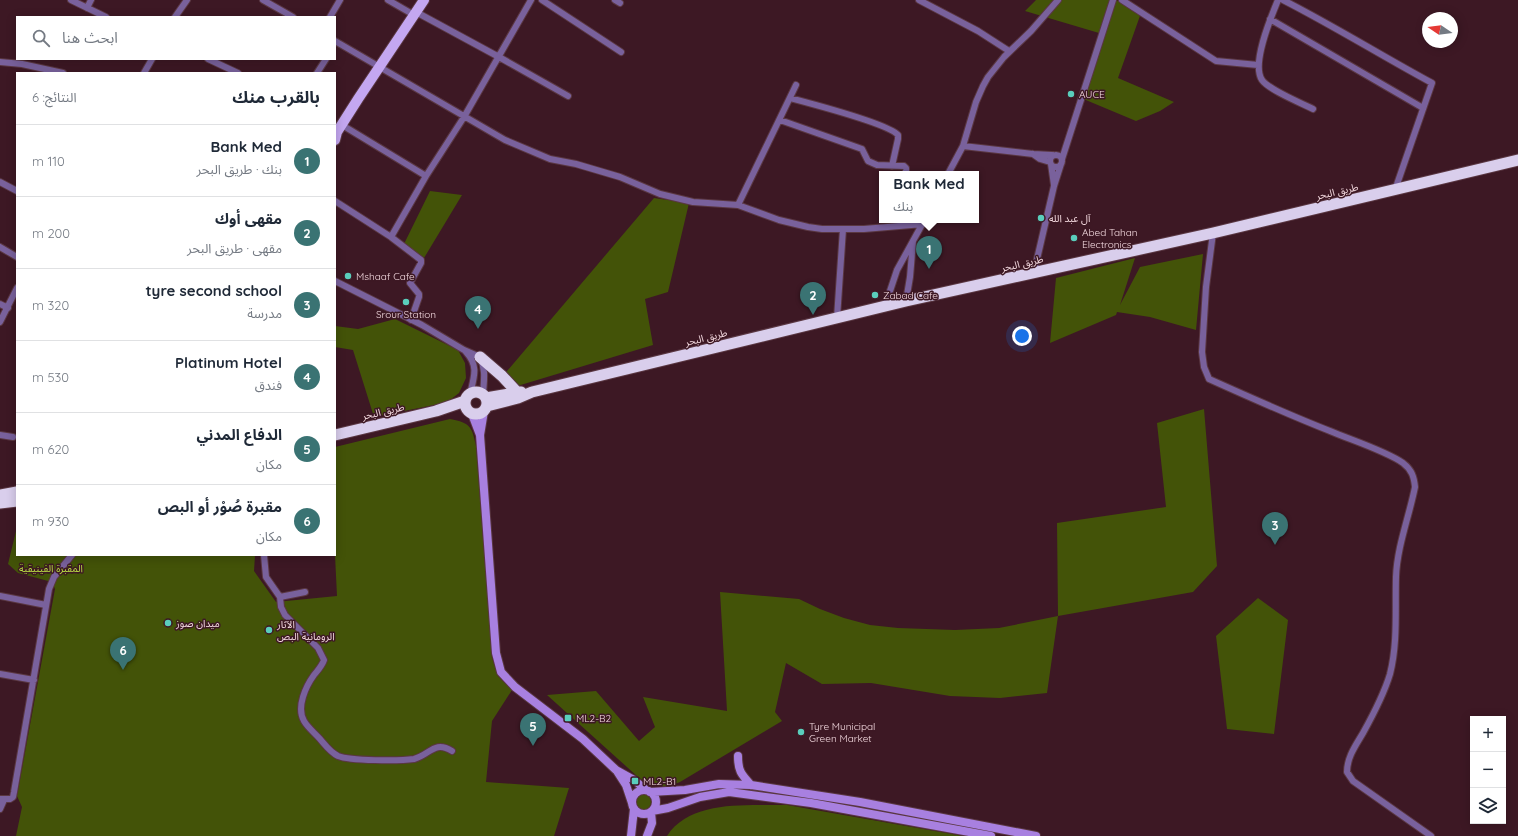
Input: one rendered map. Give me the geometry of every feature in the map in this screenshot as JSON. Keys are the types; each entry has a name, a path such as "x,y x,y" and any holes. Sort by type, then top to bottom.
{"highway":[{"name":"طريق البحر","path":"485,402 518,398 532,392 906,301 1212,233 1518,160"},
{"path":"480,357 502,376 516,391"},
{"name":"طريق البحر","path":"436,411 476,414 485,402 516,391 532,392"},
{"name":"طريق البحر","path":"336,435 436,411 478,392 485,402"},
{"path":"468,397 467,410 471,413"},
{"path":"0,495 16,492"},
{"path":"0,503 16,501"}],"main road":[{"path":"337,133 424,0"},
{"path":"485,402 480,435 496,653 501,672 515,688 583,739 616,770 626,785 633,806 640,814 668,808 700,796 729,792 812,803 991,836"},
{"path":"471,413 480,435"},
{"path":"738,756 738,768 751,785"},
{"path":"616,770 634,780 656,799 655,808 652,812 652,823 647,836"},
{"path":"631,836 633,806 632,798 641,790 685,790 719,784 778,788 860,802 1036,836"},
{"path":"776,798 778,788"}],"street":[{"path":"71,0 104,16"},
{"path":"87,8 91,0"},
{"path":"177,16 187,0"},
{"path":"263,0 273,3 292,16"},
{"path":"331,16 340,0"},
{"path":"388,0 499,57 568,96"},
{"path":"391,237 426,176 464,117 531,0"},
{"path":"542,0 621,52"},
{"path":"919,0 978,31 1009,51"},
{"path":"950,171 963,146 983,86 994,67 1031,31 1058,0"},
{"path":"1034,272 1054,186 1113,0"},
{"path":"1122,0 1216,61 1258,65"},
{"path":"1278,0 1270,19 1258,65 1262,80 1272,89 1313,109"},
{"path":"1283,0 1330,24 1373,51 1432,83 1395,190"},
{"path":"1270,19 1423,108"},
{"path":"336,43 380,66 505,140 550,159 576,164 620,177 660,194 694,202 738,205 779,220 808,227 864,229 896,223"},
{"path":"145,72 151,60"},
{"path":"210,60 236,72"},
{"path":"319,72 325,60"},
{"path":"0,62 22,64 58,72"},
{"path":"738,205 796,85"},
{"path":"790,98 874,123 895,131 898,135 898,139 892,166"},
{"path":"780,120 862,149 865,152 868,161 878,165 904,166 906,171"},
{"path":"337,133 426,176"},
{"path":"1054,186 1050,163 1054,155 1068,139"},
{"path":"963,146 1033,154 1060,155 1062,162"},
{"path":"1033,154 1055,167 1062,162"},
{"path":"0,182 16,190"},
{"path":"336,202 391,237 421,260 421,263 410,283 419,294 411,320"},
{"path":"885,306 897,270 913,239 923,223"},
{"path":"837,318 843,229"},
{"path":"1212,233 1206,287 1202,352 1204,367 1209,378 1290,415 1382,452 1402,462 1412,472 1415,487 1397,569 1396,622 1391,669 1384,692 1350,755 1346,772 1353,781 1431,836"},
{"path":"906,301 910,277 913,239"},
{"path":"0,247 16,256"},
{"path":"336,282 411,320 464,350 480,357 484,365 485,402"},
{"path":"0,322 16,290"},
{"path":"0,304 8,308"},
{"path":"464,350 475,365 475,372 468,397"},
{"path":"0,435 13,436"},
{"path":"0,809 2,800 10,799 14,795 46,605 52,581 71,556"},
{"path":"264,556 266,577 280,597 281,607 285,615 318,648 324,660 321,667 314,675 303,698 302,713 304,720 330,752 339,757 385,760 415,758 440,746 452,751"},
{"path":"280,597 305,592"},
{"path":"0,596 46,605"},
{"path":"0,674 34,680"}],"green space":[{"path":"1036,0 1116,0 1141,13 1118,78 1174,102 1160,111 1136,121 1081,98 1099,33 1025,11"},
{"path":"430,191 462,195 424,258 404,244"},
{"path":"654,198 689,203 668,292 645,299 653,345 514,387 502,377"},
{"path":"1203,254 1196,330 1150,317 1117,312 1116,315 1050,343 1056,278 1135,258 1120,305 1140,267"},
{"path":"395,319 458,350 465,363 466,378 459,393 450,400 439,404 374,417 353,350 336,347 336,326 358,329"},
{"path":"1204,409 1217,566 1193,592 1058,616 1057,523 1166,507 1157,423"},
{"name":"الآثار الرومانية البص","path":"450,419 466,424 472,430 476,446 492,658 498,676 512,690 492,721 486,782 569,788 554,836 16,836 22,807 17,796 55,589 52,582 18,573 8,564 16,531 16,556 255,556 254,571 276,602 337,596 335,556 336,447"},
{"path":"720,592 799,599 844,618 870,625 898,628 955,630 999,628 1058,616 1047,693 1000,698 950,696 871,683 822,684 786,663 775,712 782,721 680,782 669,786 653,785 638,777 547,695 596,691 639,741 655,727 643,697 727,711"},
{"path":"1258,598 1288,620 1274,734 1227,729 1216,636"},
{"path":"640,794 646,794 651,799 649,808 646,810 640,810 635,805 635,799"},
{"path":"738,805 787,805 963,836 667,836 677,824 690,816 705,810"}],"place":[{"name":"AUCE","path":"1071,94"},
{"name":"آل عبد الله","path":"1041,218"},
{"name":"Abed Tahan Electronics","path":"1074,238"},
{"name":"Bank Med","path":"929,269"},
{"name":"Mshaaf Cafe","path":"348,276"},
{"name":"Zabad Cafe","path":"875,295"},
{"name":"Srour Station","path":"406,302"},
{"name":"مقهى أوك","path":"813,315"},
{"name":"Platinum Hotel","path":"478,329"},
{"name":"tyre second school","path":"1275,545"},
{"name":"ميدان صوز","path":"168,623"},
{"name":"الآثار الرومانية البص","path":"269,630"},
{"name":"مقبرة صُوْر أو البص","path":"123,670"},
{"name":"ML2-B2","path":"568,718"},
{"name":"Tyre Municipal Green Market","path":"801,732"},
{"name":"الدفاع المدني","path":"533,746"},
{"name":"ML2-B1","path":"635,781"}],"park label":[{"name":"المقبرة الفينيقية","path":"51,568"}]}
